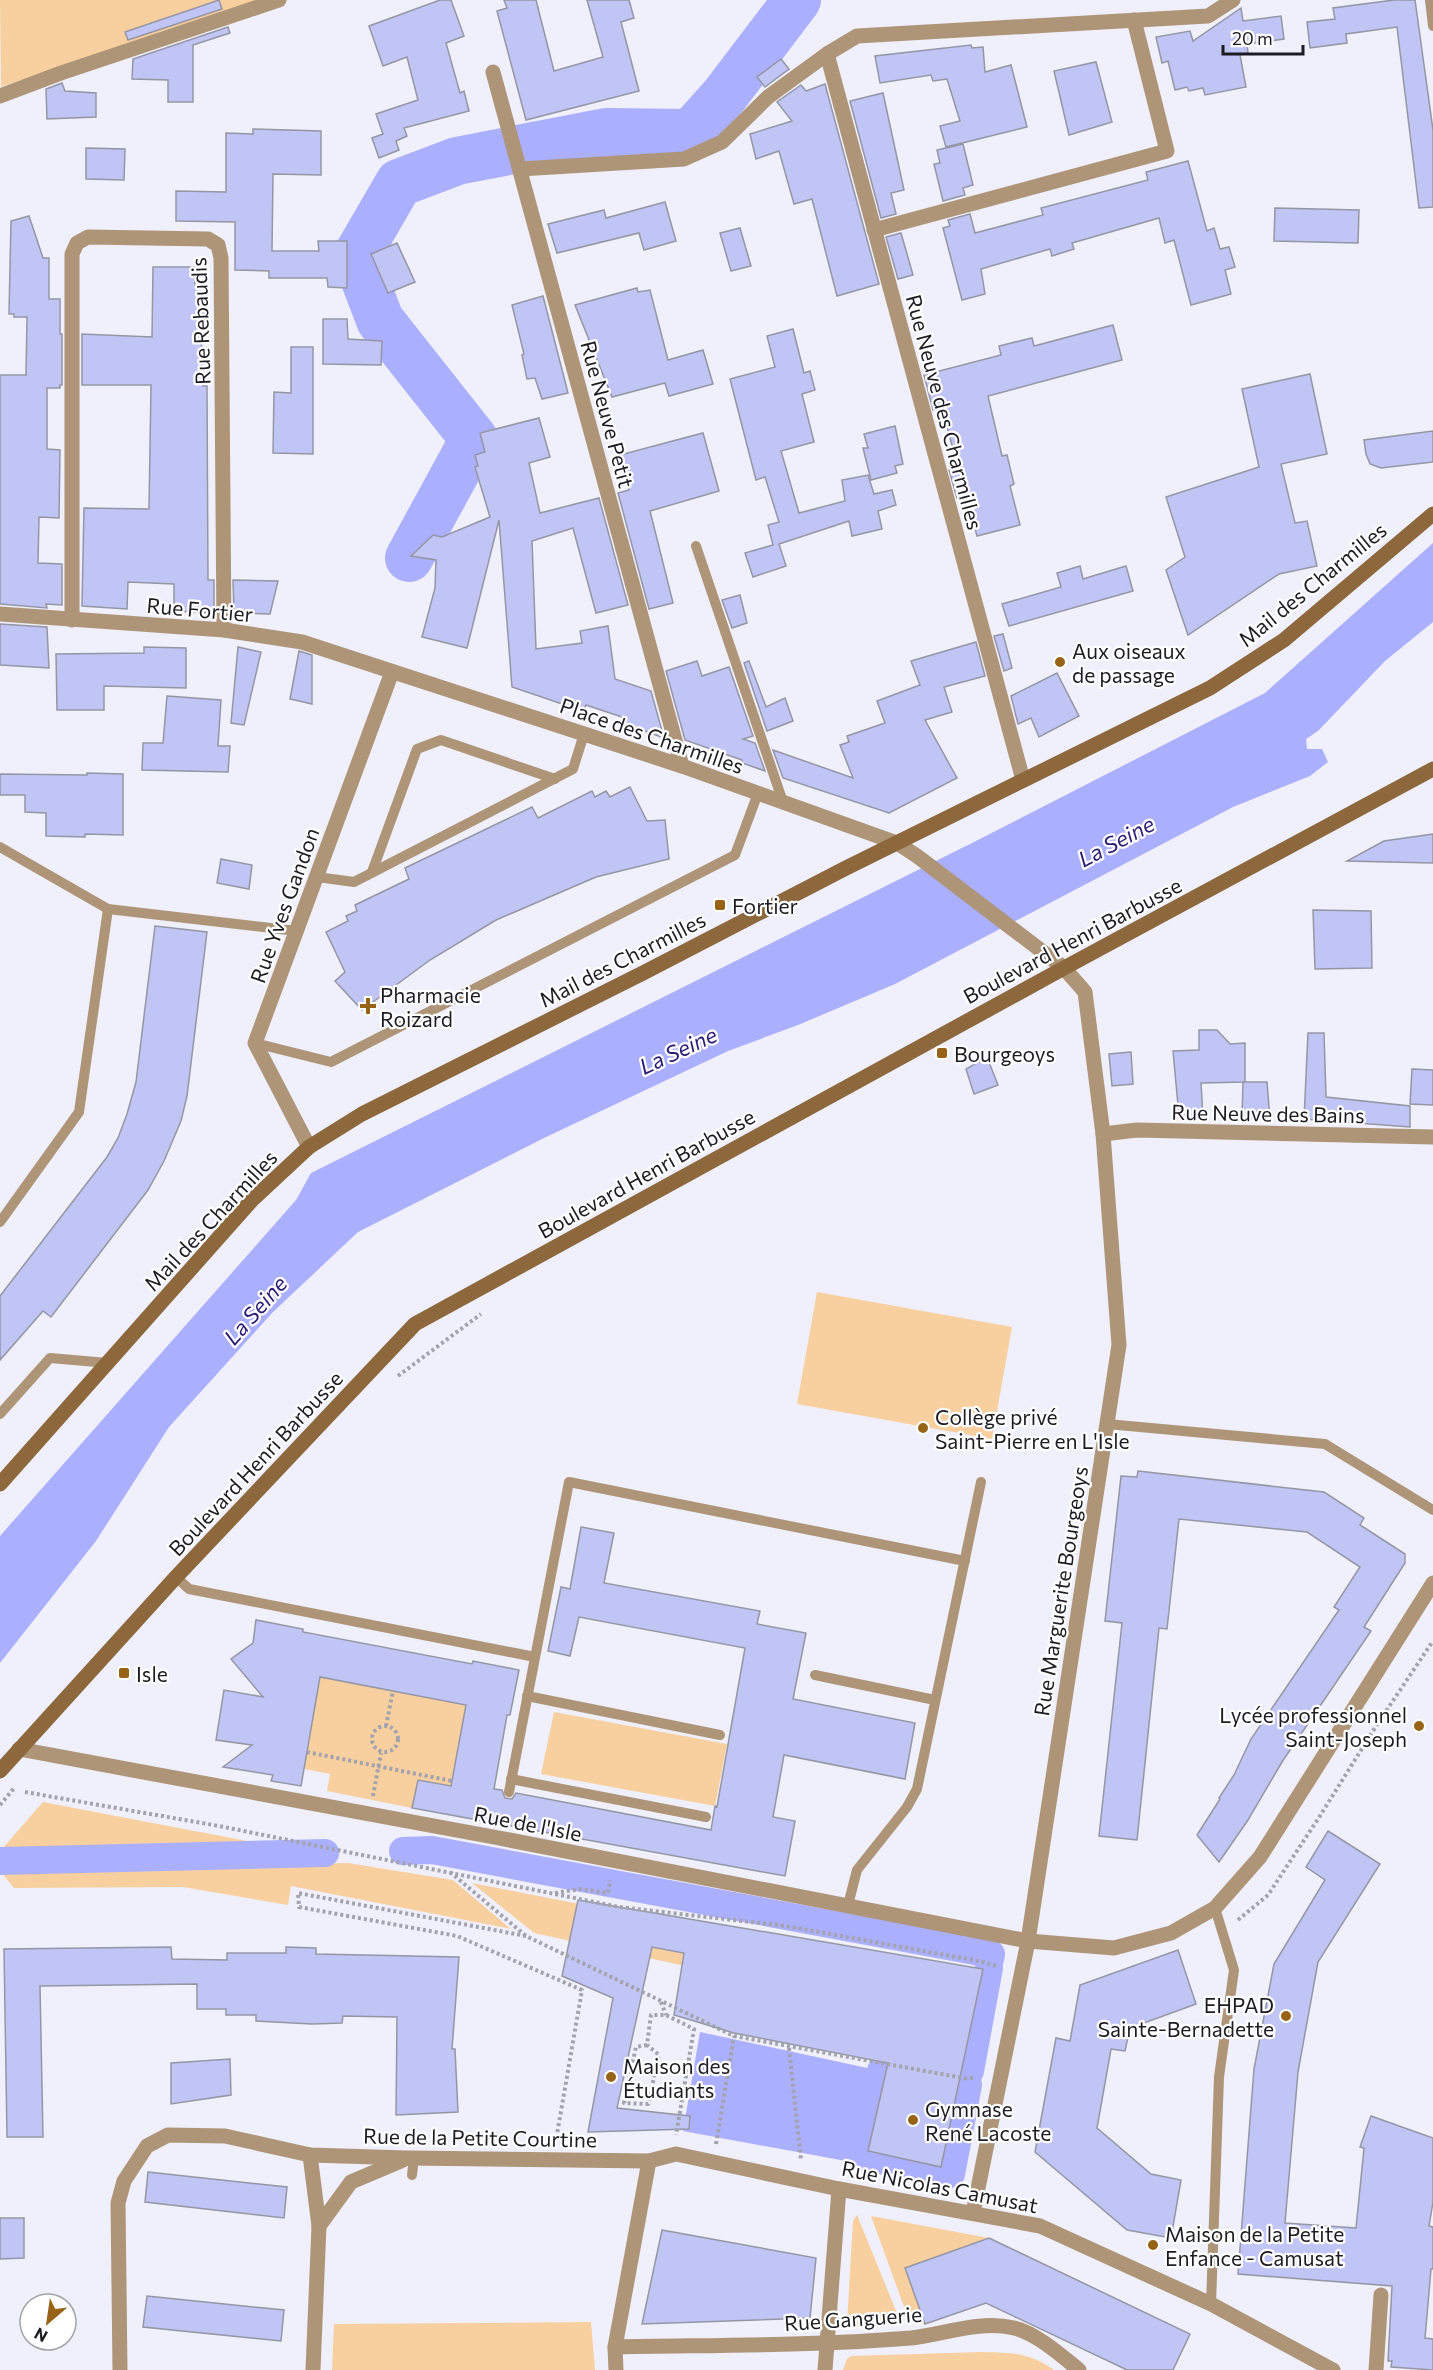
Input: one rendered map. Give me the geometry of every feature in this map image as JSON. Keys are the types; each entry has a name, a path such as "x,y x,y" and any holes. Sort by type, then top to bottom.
{"main road":[{"name":"Mail des Charmilles","path":"0,1484 252,1200 309,1147 362,1113 1210,688 1284,640 1433,513"},
{"name":"Boulevard Henri Barbusse","path":"0,1770 176,1577 415,1324 1064,968 1433,769"}],"street":[{"path":"0,96 61,73 279,0"},
{"path":"519,166 684,159 722,142 768,97 827,54 857,36 1208,16 1233,0"},
{"path":"874,230 1167,151 1134,20"},
{"name":"Rue Neuve des Charmilles","path":"827,54 1023,780"},
{"name":"Rue Neuve Petit","path":"493,72 682,766"},
{"name":"Rue Rebaudis","path":"72,620 72,254 77,243 88,237 208,239 218,245 221,258 224,630"},
{"name":"Rue Fortier","path":"0,614 224,630 303,642 392,672"},
{"name":"Place des Charmilles","path":"392,672 682,766 897,843 932,868"},
{"name":"Rue Yves Gandon","path":"255,1043 392,672"},
{"name":"Rue Marguerite Bourgeoys","path":"932,868 1064,968 1085,992 1103,1134 1119,1345 1028,1941 973,2213"},
{"path":"255,1043 309,1147"},
{"name":"Rue Neuve des Bains","path":"1103,1134 1137,1130 1433,1137"},
{"name":"Rue de l'Isle","path":"19,1749 1028,1941 1114,1948 1171,1933 1215,1908 1260,1857 1433,1583"},
{"name":"Rue de la Petite Courtine","path":"120,2370 118,2203 123,2181 147,2146 168,2135 225,2136 310,2155 649,2161"},
{"name":"Rue Nicolas Camusat","path":"649,2161 676,2154 839,2189 1040,2226 1211,2304 1333,2370"},
{"path":"310,2155 319,2226 313,2370"},
{"path":"319,2226 351,2182 410,2158"},
{"path":"616,2370 615,2347 649,2161"},
{"path":"825,2370 839,2189"},
{"path":"1376,2370 1380,2295"},
{"name":"Rue Ganguerie","path":"615,2347 826,2342 913,2337 976,2326 1015,2328 1055,2349 1078,2370"}],"lane":[{"path":"1430,0 1433,26"},
{"path":"696,546 783,802"},
{"path":"317,877 354,882 573,770 584,734"},
{"path":"372,872 417,749 441,740 555,779"},
{"path":"255,1043 331,1062 735,855 758,793"},
{"path":"0,847 108,909 297,931"},
{"path":"0,1222 79,1112 108,909"},
{"path":"0,1414 50,1358 108,1363"},
{"path":"1107,1424 1325,1444 1433,1510"},
{"path":"509,1792 570,1482 964,1561"},
{"path":"848,1905 857,1870 907,1807 917,1789 981,1482"},
{"path":"176,1577 189,1589 535,1657"},
{"path":"815,1675 935,1700"},
{"path":"527,1696 720,1735"},
{"path":"511,1779 706,1817"},
{"path":"1211,2304 1219,2077 1234,1970 1215,1908"},
{"path":"410,2158 412,2175"}],"path":[{"path":"390,1382 484,1312"},
{"path":"1221,1927 1235,1922 1269,1894 1330,1802 1377,1723 1433,1641"},
{"path":"386,1726 393,1691"},
{"path":"386,1726 394,1730 398,1742 390,1752 381,1752 374,1747 371,1739 377,1727 386,1726"},
{"path":"307,1752 452,1781"},
{"path":"370,1814 381,1752"},
{"path":"0,1805 45,1753"},
{"path":"25,1792 219,1826 619,1907 786,1926 997,1966"},
{"path":"450,1872 526,1936 734,2036 789,2048 969,2079 975,2077"},
{"path":"551,1894 580,1889 608,1893 611,1876"},
{"path":"526,1936 297,1893 299,1907 457,1936 582,1990 555,2146 562,2144"},
{"path":"660,2001 666,2015"},
{"path":"647,2045 651,2014 666,2015 694,2029 675,2138"},
{"path":"716,2145 734,2036"},
{"path":"647,2045 659,2055 648,2104 624,2103 636,2047 647,2045"},
{"path":"789,2048 801,2161"}],"shaded area":[{"path":"0,0 261,0 1,87"},
{"path":"817,1292 1012,1327 992,1439 797,1404"},
{"path":"320,1677 466,1705 451,1786 418,1780 412,1808 327,1791 330,1774 304,1769"},
{"path":"554,1712 727,1744 715,1806 541,1774"},
{"path":"43,1802 278,1847 2,1849"},
{"path":"348,1863 453,1880 511,1929 291,1886 288,1905 183,1887 14,1888 1,1872"},
{"path":"472,1883 707,1929 699,1969 534,1933"},
{"path":"857,2215 901,2323 853,2327 847,2323 853,2221"},
{"path":"871,2216 989,2238 905,2268 925,2324 910,2323"},
{"path":"591,2322 595,2370 332,2370 334,2324"},
{"path":"1011,2353 1028,2357 1054,2370 843,2370 847,2359 851,2356"}],"water":[{"name":"La Seine","path":"1433,543 1433,622 1385,661 1318,731 1306,739 1307,749 1322,749 1328,762 1310,776 1233,807 895,984 798,1025 728,1051 544,1138 358,1232 272,1313 169,1427 96,1541 0,1663 0,1536 296,1200 311,1173 972,843 1265,693"},
{"path":"700,2032 881,2071 862,2164 683,2131"}],"building":[{"path":"219,0 222,9 128,40 125,32"},
{"path":"440,0 451,0 464,36 446,43 460,93 464,91 469,111 404,128 407,136 396,141 399,150 379,158 372,138 383,134 376,114 418,100 407,57 383,66 369,26"},
{"path":"504,0 536,0 554,71 603,57 587,0 629,0 634,18 621,22 639,91 526,120 497,11 507,8"},
{"path":"1394,0 1415,0 1433,130 1433,207 1419,208 1397,27 1346,34 1347,43 1310,48 1307,22 1335,19 1333,8"},
{"path":"1241,8 1243,21 1281,16 1284,39 1247,44 1248,53 1240,55 1246,87 1205,95 1203,88 1189,91 1187,87 1175,90 1168,61 1162,63 1156,37 1190,31 1193,41"},
{"path":"228,27 230,33 193,45 193,102 168,102 168,80 132,79 133,59"},
{"path":"971,45 972,48 983,47 985,72 1011,65 1027,127 946,147 940,126 960,121 947,79 933,81 931,75 880,83 875,56"},
{"path":"781,59 789,69 765,87 757,77"},
{"path":"1096,62 1112,122 1069,135 1054,71"},
{"path":"62,83 65,91 96,93 96,117 47,119 46,89"},
{"path":"825,84 879,284 837,296 812,199 794,204 779,151 756,159 750,134 792,121 777,102 801,85 806,91"},
{"path":"883,93 904,190 891,193 896,214 881,218 850,101"},
{"path":"253,129 321,131 321,175 273,174 272,251 319,251 318,241 347,241 347,288 328,287 327,278 269,278 269,271 235,270 235,222 176,221 176,191 226,192 226,133 253,134"},
{"path":"963,144 973,185 963,188 965,195 943,201 934,164 940,163 937,150"},
{"path":"86,148 125,149 124,180 86,179"},
{"path":"1188,161 1207,231 1214,228 1220,249 1229,247 1235,267 1225,270 1231,294 1191,305 1174,240 1165,243 1159,218 1072,243 1074,249 1052,256 1050,249 981,269 985,294 962,300 943,228 950,226 948,220 970,214 975,233 1043,215 1041,208 1148,180 1146,172"},
{"path":"665,202 676,241 644,250 639,233 557,253 548,224 604,210 606,218"},
{"path":"1275,208 1359,210 1358,243 1274,241"},
{"path":"29,216 43,258 49,258 49,299 60,299 60,334 62,334 62,385 60,388 47,388 47,449 60,450 59,518 39,517 38,563 62,564 62,605 46,604 47,608 0,604 0,375 26,375 27,317 14,317 14,314 9,314 11,221"},
{"path":"740,228 751,266 731,271 720,233"},
{"path":"901,233 913,275 898,279 886,237"},
{"path":"397,243 415,282 388,293 371,254"},
{"path":"153,267 195,267 195,285 207,285 207,330 201,330 203,386 207,386 208,580 214,580 214,613 174,611 174,584 128,582 127,609 82,606 84,508 149,509 151,385 82,385 82,334 152,337"},
{"path":"637,288 638,292 650,290 668,360 703,350 713,384 669,396 665,383 612,397 575,305"},
{"path":"543,296 568,393 542,399 535,378 527,379 522,355 524,354 512,305"},
{"path":"323,319 347,319 348,339 382,341 381,365 323,364"},
{"path":"1113,325 1122,360 988,396 1002,456 1007,455 1014,484 1010,486 1020,525 977,536 966,496 957,498 949,470 958,468 942,408 933,410 924,375 1001,355 999,346 1032,338 1034,346"},
{"path":"793,329 804,373 810,371 815,390 802,394 814,442 781,451 799,513 845,501 842,480 868,475 874,494 892,490 896,505 878,511 882,529 852,536 849,521 779,544 786,566 753,577 745,553 773,545 768,525 779,522 765,477 756,480 730,379 775,367 767,336"},
{"path":"291,347 313,347 313,454 273,453 274,392 291,393"},
{"path":"1310,374 1327,454 1281,464 1295,523 1307,521 1317,566 1279,574 1188,635 1166,570 1185,557 1166,497 1259,467 1242,389"},
{"path":"539,418 550,457 529,463 540,513 599,498 628,605 596,613 573,528 532,541 536,649 582,643 580,631 608,626 615,679 651,691 664,738 623,723 625,718 586,705 583,711 512,687 499,520 467,648 422,637 435,588 436,560 411,556 433,535 442,537 490,517 475,467 478,466 475,455 485,452 480,433"},
{"path":"895,426 903,464 895,466 897,473 871,480 863,448 868,448 864,434"},
{"path":"1433,431 1433,462 1381,468 1370,464 1364,440"},
{"path":"703,433 719,491 650,511 673,603 649,609 618,493 629,490 620,455"},
{"path":"1080,566 1083,579 1126,566 1133,591 1009,626 1002,604 1061,587 1057,573"},
{"path":"233,580 278,581 270,614 234,613"},
{"path":"740,595 747,623 732,628 722,600"},
{"path":"0,624 47,627 49,668 0,665"},
{"path":"1003,634 1012,668 1004,671 994,636"},
{"path":"976,642 985,676 944,687 952,712 925,720 957,778 889,813 783,778 773,750 853,778 840,745 849,742 847,736 885,723 877,701 920,685 911,661"},
{"path":"144,647 186,648 186,688 104,686 104,710 57,710 56,654 144,653"},
{"path":"238,647 261,652 244,725 231,723"},
{"path":"299,651 312,655 312,704 290,699"},
{"path":"697,661 702,676 729,667 753,736 743,739 755,743 765,771 742,763 742,760 685,740 666,671"},
{"path":"749,661 766,707 785,698 793,721 767,731 744,663"},
{"path":"1057,673 1079,716 1039,737 1031,718 1018,724 1011,696"},
{"path":"167,696 221,700 218,746 230,746 228,772 142,770 143,743 163,743"},
{"path":"87,773 123,774 123,835 46,836 46,813 25,812 25,795 0,795 0,774 87,775"},
{"path":"630,787 647,821 665,820 669,859 596,877 496,920 430,960 362,1010 335,981 345,972 326,932 348,921 346,916 357,911 355,905 409,879 405,868 532,807 538,818 592,791 595,797 606,791 610,797"},
{"path":"1433,834 1433,863 1347,861 1384,841"},
{"path":"221,859 252,865 249,889 217,883"},
{"path":"1313,910 1371,911 1372,968 1315,969"},
{"path":"155,926 207,932 187,1096 181,1121 164,1161 148,1190 51,1317 43,1311 0,1360 0,1296 107,1157 118,1138 127,1114 136,1082"},
{"path":"1199,1030 1217,1030 1230,1044 1245,1043 1245,1082 1201,1083 1203,1117 1179,1116 1173,1051 1199,1050"},
{"path":"1308,1033 1324,1033 1326,1097 1410,1106 1410,1127 1304,1119"},
{"path":"1131,1052 1133,1084 1112,1086 1109,1054"},
{"path":"987,1057 998,1085 974,1094 966,1069"},
{"path":"1412,1069 1433,1070 1433,1105 1410,1104"},
{"path":"1243,1082 1267,1082 1270,1119 1242,1118"},
{"path":"1138,1471 1324,1492 1364,1518 1360,1525 1405,1554 1405,1563 1364,1627 1371,1631 1282,1762 1248,1820 1219,1862 1197,1835 1234,1775 1251,1739 1339,1610 1334,1607 1360,1567 1307,1532 1179,1519 1167,1629 1159,1628 1137,1840 1099,1836 1122,1623 1105,1621 1121,1476 1137,1477"},
{"path":"581,1527 614,1533 604,1583 760,1611 757,1624 806,1633 793,1699 915,1723 905,1779 784,1755 773,1817 795,1821 785,1876 412,1808 418,1780 451,1786 466,1705 320,1677 301,1786 271,1781 273,1775 223,1767 252,1745 216,1740 224,1690 263,1697 231,1659 253,1643 256,1620 303,1629 303,1632 472,1664 473,1661 519,1670 510,1715 507,1715 494,1789 502,1790 505,1798 512,1799 516,1793 711,1830 745,1648 579,1617 570,1656 548,1651 561,1587 570,1589"},
{"name":"EHPAD Sainte-Bernadette","path":"1328,1831 1380,1864 1318,1962 1298,2072 1285,2223 1356,2228 1364,2148 1360,2147 1371,2116 1433,2138 1433,2202 1429,2226 1433,2227 1433,2269 1431,2269 1425,2338 1433,2339 1433,2370 1391,2367 1392,2361 1388,2361 1392,2286 1238,2274 1254,2069 1274,1964 1325,1880 1306,1867"},
{"path":"578,1900 983,1969 941,2167 868,2151 888,2063 734,2033 674,2015 684,1953 652,1947 617,2108 690,2116 689,2129 588,2132 613,1998 562,1976"},
{"path":"171,1947 172,1959 227,1960 227,1953 286,1953 286,1947 316,1948 316,1954 459,1957 452,2049 455,2049 458,2112 396,2115 397,2017 343,2016 342,2023 312,2024 256,2021 256,2015 226,2015 226,2009 197,2009 197,1984 40,1986 43,2137 7,2137 4,1949"},
{"path":"1178,1950 1196,2004 1130,2028 1125,2051 1111,2049 1097,2128 1151,2174 1181,2180 1171,2238 1127,2230 1035,2152 1056,2038 1070,2041 1080,1985"},
{"path":"230,2059 231,2095 171,2104 171,2063"},
{"path":"148,2172 287,2187 284,2218 145,2202"},
{"path":"0,2218 24,2218 24,2258 0,2259"},
{"path":"662,2230 816,2258 810,2318 642,2324"},
{"path":"989,2238 1190,2334 1173,2370 1127,2370 986,2303 925,2324 905,2268"},
{"path":"147,2296 284,2310 281,2341 143,2327"}],"waterway":[{"path":"409,558 474,439 380,320 356,257 399,183 457,161 606,132 691,133 724,96 797,0"},
{"path":"403,1851 432,1850 991,1954 990,1959"},
{"path":"0,1861 325,1853"},
{"path":"970,2071 989,1968"},
{"path":"881,2071 968,2085 951,2174 864,2157 881,2071"}],"place":[{"name":"Aux oiseaux de passage","path":"1060,662"},
{"name":"Fortier","path":"720,905"},
{"name":"Pharmacie Roizard","path":"368,1006"},
{"name":"Bourgeoys","path":"942,1053"},
{"name":"Collège privé Saint-Pierre en L'Isle","path":"923,1428"},
{"name":"Isle","path":"124,1673"},
{"name":"Lycée professionnel Saint-Joseph","path":"1419,1726"},
{"name":"EHPAD Sainte-Bernadette","path":"1286,2016"},
{"name":"Maison des Étudiants","path":"611,2077"},
{"name":"Gymnase René Lacoste","path":"913,2120"},
{"name":"Maison de la Petite Enfance - Camusat","path":"1153,2245"}]}
